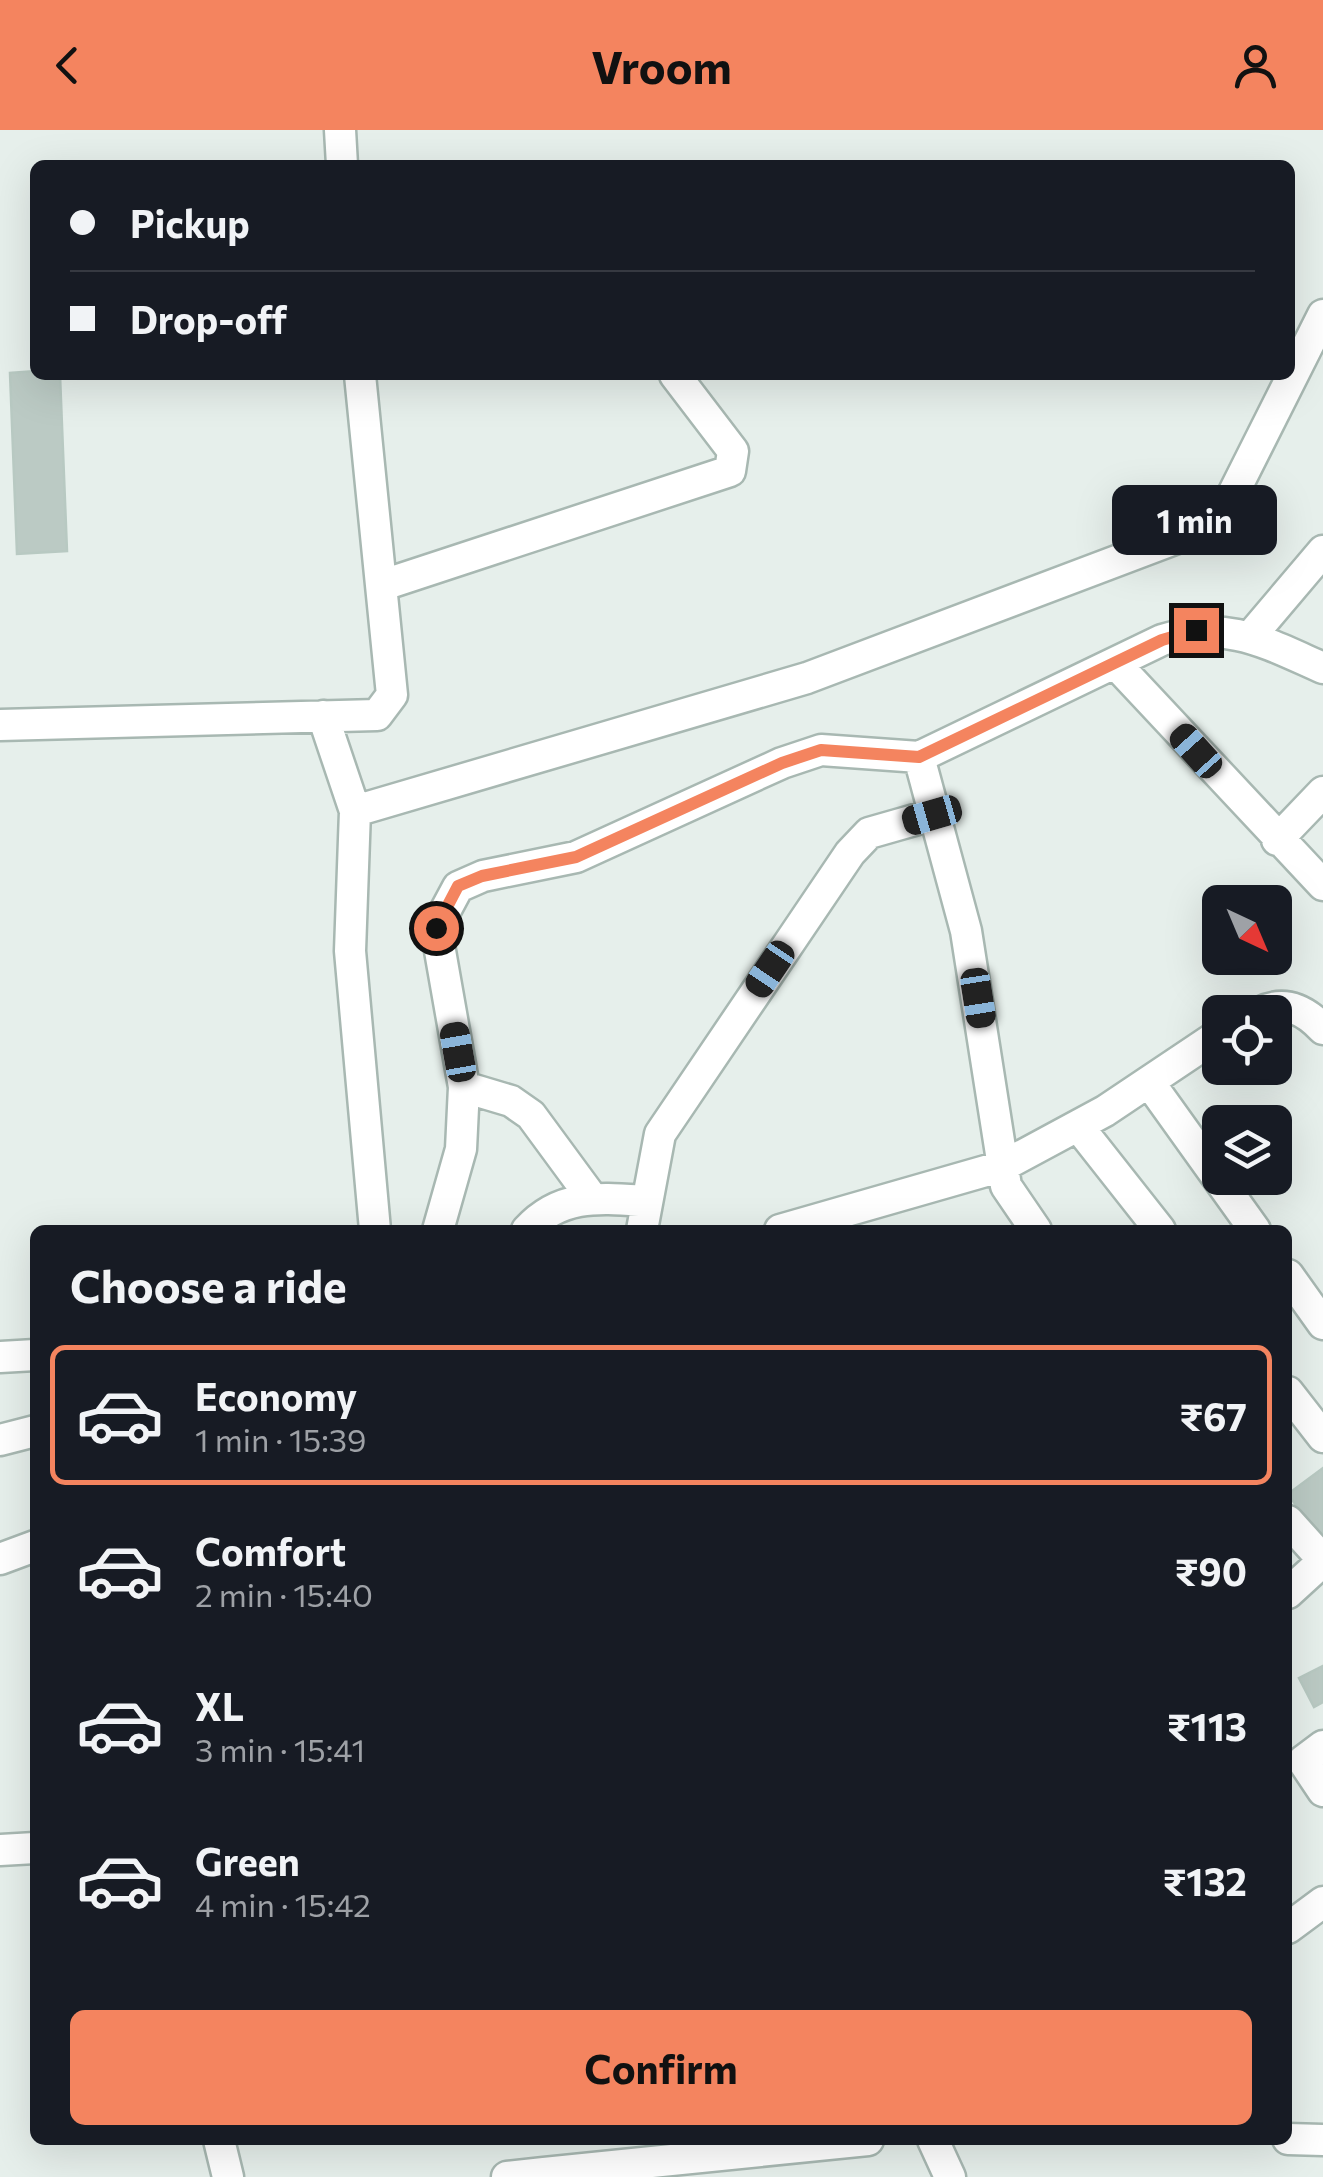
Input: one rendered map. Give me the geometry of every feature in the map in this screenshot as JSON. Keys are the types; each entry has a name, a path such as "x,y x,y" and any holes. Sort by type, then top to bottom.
{"street":[{"path":"340,130 342,160"},
{"path":"1295,371 1323,315"},
{"path":"0,725 376,715 392,694 361,380"},
{"path":"383,585 730,471 733,451 679,380"},
{"path":"355,811 807,678 1188,534 1231,498 1290,380"},
{"path":"1251,636 1323,551"},
{"path":"439,1225 461,1148 464,1086 436,928 458,886 482,876 576,857 782,763 821,750 919,757 1115,663 1196,630 1251,636 1323,668"},
{"path":"1115,663 1323,885"},
{"path":"323,716 355,811 350,950 375,1225"},
{"path":"919,757 966,931 1006,1186 1033,1225"},
{"path":"1277,840 1323,792"},
{"path":"534,1225 561,1203 592,1198 645,1215 660,1134 850,853 870,833 932,815"},
{"path":"1292,1007 1318,1015"},
{"path":"797,1225 1003,1166 1078,1126 1202,1046"},
{"path":"1149,1082 1249,1225"},
{"path":"464,1086 512,1101 530,1115 592,1198"},
{"path":"1078,1126 1156,1225"},
{"path":"1292,1281 1323,1324"},
{"path":"0,1357 30,1355"},
{"path":"1292,1397 1323,1437"},
{"path":"0,1440 30,1433"},
{"path":"1292,1525 1323,1560 1292,1589"},
{"path":"0,1559 30,1548"},
{"path":"1323,1746 1304,1761 1323,1790"},
{"path":"0,1850 30,1848"},
{"path":"1292,1925 1323,1902"},
{"path":"1292,2139 1323,2140"},
{"path":"219,2145 228,2177"},
{"path":"507,2177 822,2145"},
{"path":"934,2145 950,2177"}],"building":[{"path":"30,371 30,380 60,380 67,551 17,554 10,373"},
{"path":"1323,1468 1323,1532 1318,1536 1292,1500 1292,1491"},
{"path":"1323,1666 1323,1702 1314,1707 1299,1678"}],"route":[{"path":"436,928 443,908 458,886 482,876 576,857 782,763 821,750 919,757 1162,640 1196,630"}]}
